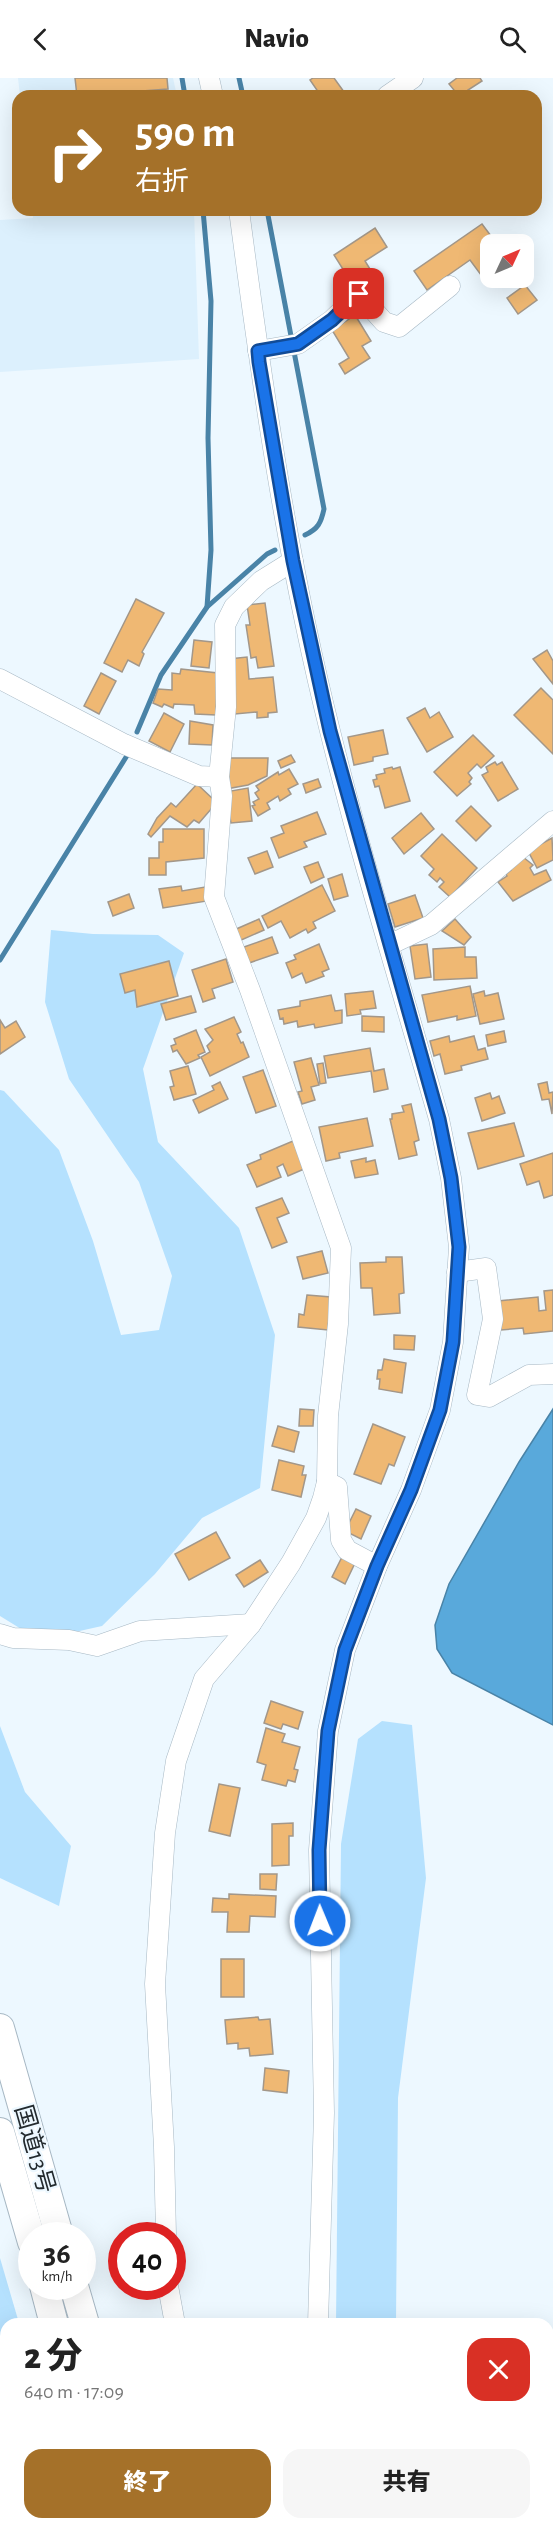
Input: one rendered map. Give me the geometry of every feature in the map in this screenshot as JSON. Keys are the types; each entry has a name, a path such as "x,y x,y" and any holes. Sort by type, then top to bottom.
{"highway":[{"name":"国道13号","path":"0,2028 55,2222"},
{"name":"国道13号","path":"0,2132 26,2222"},
{"path":"48,2300 52,2318"},
{"path":"78,2300 83,2318"}],"street":[{"path":"396,90 413,78"},
{"path":"240,216 258,351 293,561 330,731 439,1119 451,1178 459,1247 453,1342 440,1410 411,1490 377,1566 345,1650 328,1731 319,1850 324,2113 318,2318"},
{"path":"258,351 298,344 332,320 359,294 384,322 399,327 450,286"},
{"path":"166,2222 155,1984 165,1833 176,1761 204,1679 251,1624 316,1518 327,1482 328,1416 338,1324 341,1248 254,1000 214,897 222,796 219,777 226,707 225,625 234,607 261,581 293,561"},
{"path":"0,679 124,744 199,776 219,777"},
{"path":"389,945 431,925 553,821"},
{"path":"457,1272 486,1268 491,1289 493,1319 477,1395 489,1397 529,1375 553,1374"},
{"path":"327,1482 337,1487 341,1540 347,1550 377,1566"},
{"path":"0,1634 13,1638 69,1640 97,1646 140,1631 251,1624"},
{"path":"171,2300 174,2318"}],"shaded area":[{"path":"18,78 173,78 176,90 19,90"},
{"path":"33,216 194,216 199,359 0,372 0,220 33,218"},
{"path":"51,930 93,934 158,935 184,953 143,1069 158,1142 239,1228 275,1335 260,1488 202,1518 155,1574 102,1626 39,1640 0,1616 0,1090 4,1091 59,1150 93,1241 121,1335 159,1330 172,1276 139,1182 69,1079 45,1002"},
{"path":"382,1721 412,1725 426,1878 398,2098 396,2318 336,2318 341,1844 358,1739"},
{"path":"0,1726 25,1792 71,1846 59,1906 0,1878"},
{"path":"0,2258 18,2318 0,2318"}],"water":[{"path":"553,1409 553,1725 452,1673 437,1649 435,1625 449,1584 519,1462"}],"building":[{"path":"75,78 167,78 168,89 155,90 76,90"},
{"path":"334,78 343,90 317,90 310,80"},
{"path":"457,78 480,78 482,81 468,90 454,90 449,84"},
{"path":"482,224 490,234 480,234 480,274 470,260 427,290 414,271"},
{"path":"375,228 387,247 365,261 370,269 351,282 334,255"},
{"path":"521,288 527,288 537,300 518,314 507,298"},
{"path":"355,315 371,341 362,346 370,358 345,374 339,364 349,358 332,330"},
{"path":"136,599 164,613 142,652 144,654 139,666 128,660 122,672 104,663"},
{"path":"265,603 274,666 258,668 256,657 251,658 246,625 250,625 247,605"},
{"path":"194,640 212,642 209,668 191,666"},
{"path":"547,650 553,661 553,684 533,659"},
{"path":"247,657 249,679 273,677 277,712 268,713 268,717 257,718 257,712 235,714 229,659"},
{"path":"181,669 218,673 216,715 195,714 194,705 174,704 173,708 153,703 158,689 172,690 172,673 180,674"},
{"path":"101,673 116,681 99,714 84,706"},
{"path":"541,688 553,700 553,754 514,715"},
{"path":"425,708 430,718 439,712 453,737 427,752 407,718"},
{"path":"164,713 184,724 170,752 149,741"},
{"path":"190,721 213,725 212,745 189,744"},
{"path":"383,730 388,754 373,757 373,761 354,765 348,737"},
{"path":"473,735 494,756 481,768 477,764 468,773 472,778 469,782 471,784 457,796 434,772"},
{"path":"291,755 295,762 281,768 278,761"},
{"path":"227,758 268,758 267,776 248,785 226,789"},
{"path":"495,762 497,765 502,762 518,789 498,801 482,775 488,772 486,767"},
{"path":"392,767 393,769 400,767 410,801 385,808 379,786 375,787 373,780 377,779 376,775 385,773 384,769"},
{"path":"289,769 298,784 288,789 291,794 280,801 278,796 267,803 270,809 258,816 252,806 255,805 253,802 259,799 255,793 259,790 256,786 278,772 279,775"},
{"path":"318,779 321,787 306,793 303,784"},
{"path":"197,784 213,799 212,808 199,823 194,820 187,827 170,816 151,837 148,834 157,818 171,803 176,807"},
{"path":"248,788 252,821 231,823 225,792"},
{"path":"471,806 491,826 476,841 456,821"},
{"path":"317,812 326,834 304,842 307,847 279,858 271,838 284,833 281,826"},
{"path":"421,813 434,829 404,854 392,838"},
{"path":"163,829 204,829 204,858 166,862 166,875 149,875 149,858 159,858 159,842 163,842"},
{"path":"442,834 477,868 450,897 439,887 444,882 440,878 437,882 429,875 434,869 421,856"},
{"path":"552,838 553,860 537,868 528,851"},
{"path":"267,851 273,867 255,874 248,858"},
{"path":"523,857 533,865 530,868 534,875 546,870 551,880 513,901 498,882 507,876 506,874 511,870 509,867"},
{"path":"318,862 324,877 311,883 304,867"},
{"path":"342,874 348,896 334,900 328,879"},
{"path":"322,885 335,911 313,922 316,928 308,933 306,929 290,938 281,921 268,928 262,916"},
{"path":"181,886 182,891 205,887 207,901 163,908 159,889"},
{"path":"129,894 134,908 113,916 108,902"},
{"path":"415,895 423,918 395,927 388,904"},
{"path":"259,919 264,930 239,941 234,930"},
{"path":"455,919 471,937 464,945 442,931"},
{"path":"272,937 278,953 249,963 244,947"},
{"path":"319,944 329,969 322,972 324,976 306,983 302,973 292,978 286,963 296,959 294,955"},
{"path":"427,944 431,977 415,979 410,946"},
{"path":"465,947 465,957 476,957 477,978 434,980 433,949"},
{"path":"226,959 233,982 212,989 215,998 203,1002 192,970"},
{"path":"169,961 178,996 137,1007 135,990 125,993 120,974"},
{"path":"470,986 476,1016 457,1020 457,1016 428,1022 422,995"},
{"path":"373,991 376,1008 360,1010 361,1014 347,1016 345,994"},
{"path":"484,991 485,996 498,993 504,1019 480,1024 473,994"},
{"path":"331,995 335,1011 342,1010 342,1023 315,1028 314,1024 298,1027 297,1021 284,1024 283,1018 280,1019 278,1010 300,1006 300,1001"},
{"path":"191,996 196,1012 166,1020 161,1004"},
{"path":"362,1016 384,1017 384,1032 362,1031"},
{"path":"234,1017 241,1032 237,1034 249,1057 210,1076 201,1057 210,1052 207,1046 213,1040 205,1029"},
{"path":"0,1020 5,1028 16,1021 25,1037 0,1054"},
{"path":"196,1030 205,1052 198,1055 200,1058 186,1064 177,1050 173,1052 171,1046 176,1044 174,1039"},
{"path":"504,1031 506,1042 488,1046 486,1035"},
{"path":"449,1036 450,1042 474,1036 478,1050 485,1048 488,1059 461,1066 462,1070 445,1074 440,1054 434,1056 430,1041"},
{"path":"370,1048 374,1071 384,1069 388,1089 374,1092 371,1071 328,1078 324,1056"},
{"path":"311,1058 319,1085 311,1087 315,1100 302,1104 298,1092 302,1091 294,1062"},
{"path":"323,1063 326,1083 320,1084 317,1064"},
{"path":"188,1066 196,1094 174,1100 170,1087 174,1086 170,1071"},
{"path":"263,1070 276,1106 256,1113 243,1077"},
{"path":"220,1082 228,1099 199,1113 193,1100 214,1090 212,1086"},
{"path":"547,1082 549,1093 553,1092 552,1114 549,1099 542,1100 538,1084"},
{"path":"490,1093 492,1099 499,1096 505,1113 482,1121 475,1098"},
{"path":"411,1104 419,1140 414,1142 417,1155 399,1159 390,1119 392,1119 392,1114 404,1112 402,1106"},
{"path":"367,1118 373,1146 339,1153 340,1158 326,1161 319,1127"},
{"path":"514,1123 524,1156 478,1169 468,1133"},
{"path":"293,1141 304,1169 288,1176 283,1164 277,1167 281,1177 257,1187 247,1165 261,1159 260,1155"},
{"path":"553,1153 553,1195 544,1198 539,1181 527,1185 520,1164"},
{"path":"366,1158 366,1162 375,1160 378,1174 355,1178 351,1161"},
{"path":"282,1198 289,1213 277,1218 287,1242 272,1248 256,1208"},
{"path":"322,1251 328,1273 303,1279 297,1257"},
{"path":"386,1257 402,1257 404,1293 399,1294 400,1313 374,1315 372,1288 361,1288 360,1263 386,1262"},
{"path":"553,1290 553,1331 524,1334 523,1328 501,1330 498,1301 538,1297 539,1311 546,1310 544,1291"},
{"path":"307,1295 331,1297 328,1330 298,1327 299,1314 304,1315"},
{"path":"394,1335 415,1336 414,1350 394,1349"},
{"path":"384,1359 406,1363 402,1393 379,1389 378,1370 382,1370"},
{"path":"300,1409 314,1410 313,1426 299,1426"},
{"path":"373,1424 405,1437 394,1466 389,1464 381,1484 354,1474"},
{"path":"278,1426 299,1432 294,1452 272,1446"},
{"path":"279,1460 304,1466 302,1475 306,1475 301,1497 272,1490"},
{"path":"356,1509 371,1516 361,1539 345,1531"},
{"path":"216,1532 230,1558 189,1580 175,1554"},
{"path":"342,1557 355,1563 345,1584 332,1577"},
{"path":"260,1560 268,1572 244,1587 236,1575"},
{"path":"271,1701 303,1712 298,1729 283,1724 281,1729 264,1723"},
{"path":"266,1728 285,1734 282,1742 300,1747 294,1769 298,1770 295,1782 288,1780 286,1786 262,1780 266,1765 257,1762"},
{"path":"219,1784 240,1788 230,1836 209,1831"},
{"path":"293,1823 293,1836 289,1836 289,1865 272,1866 272,1824"},
{"path":"260,1874 277,1874 276,1890 260,1889"},
{"path":"229,1894 276,1896 275,1917 250,1916 249,1932 227,1932 228,1912 212,1912 213,1898 229,1899"},
{"path":"221,1959 244,1959 244,1997 221,1997"},
{"path":"258,2017 259,2020 270,2019 273,2054 250,2056 249,2048 238,2049 238,2043 227,2044 225,2020"},
{"path":"265,2068 289,2071 287,2093 263,2090"}],"waterway":[{"path":"182,78 184,90"},
{"path":"239,78 242,90"},
{"path":"204,216 211,301 208,438 211,550 207,607"},
{"path":"268,216 324,509 318,525 305,535"},
{"path":"137,732 161,675 207,607 267,554 275,550"},
{"path":"0,960 128,754"}],"route":[{"path":"320,1921 319,1850 328,1731 336,1690 345,1650 377,1566 411,1490 440,1410 453,1342 459,1247 451,1178 439,1119 330,731 293,561 259,362 258,351 298,344 332,320 359,294"}]}
